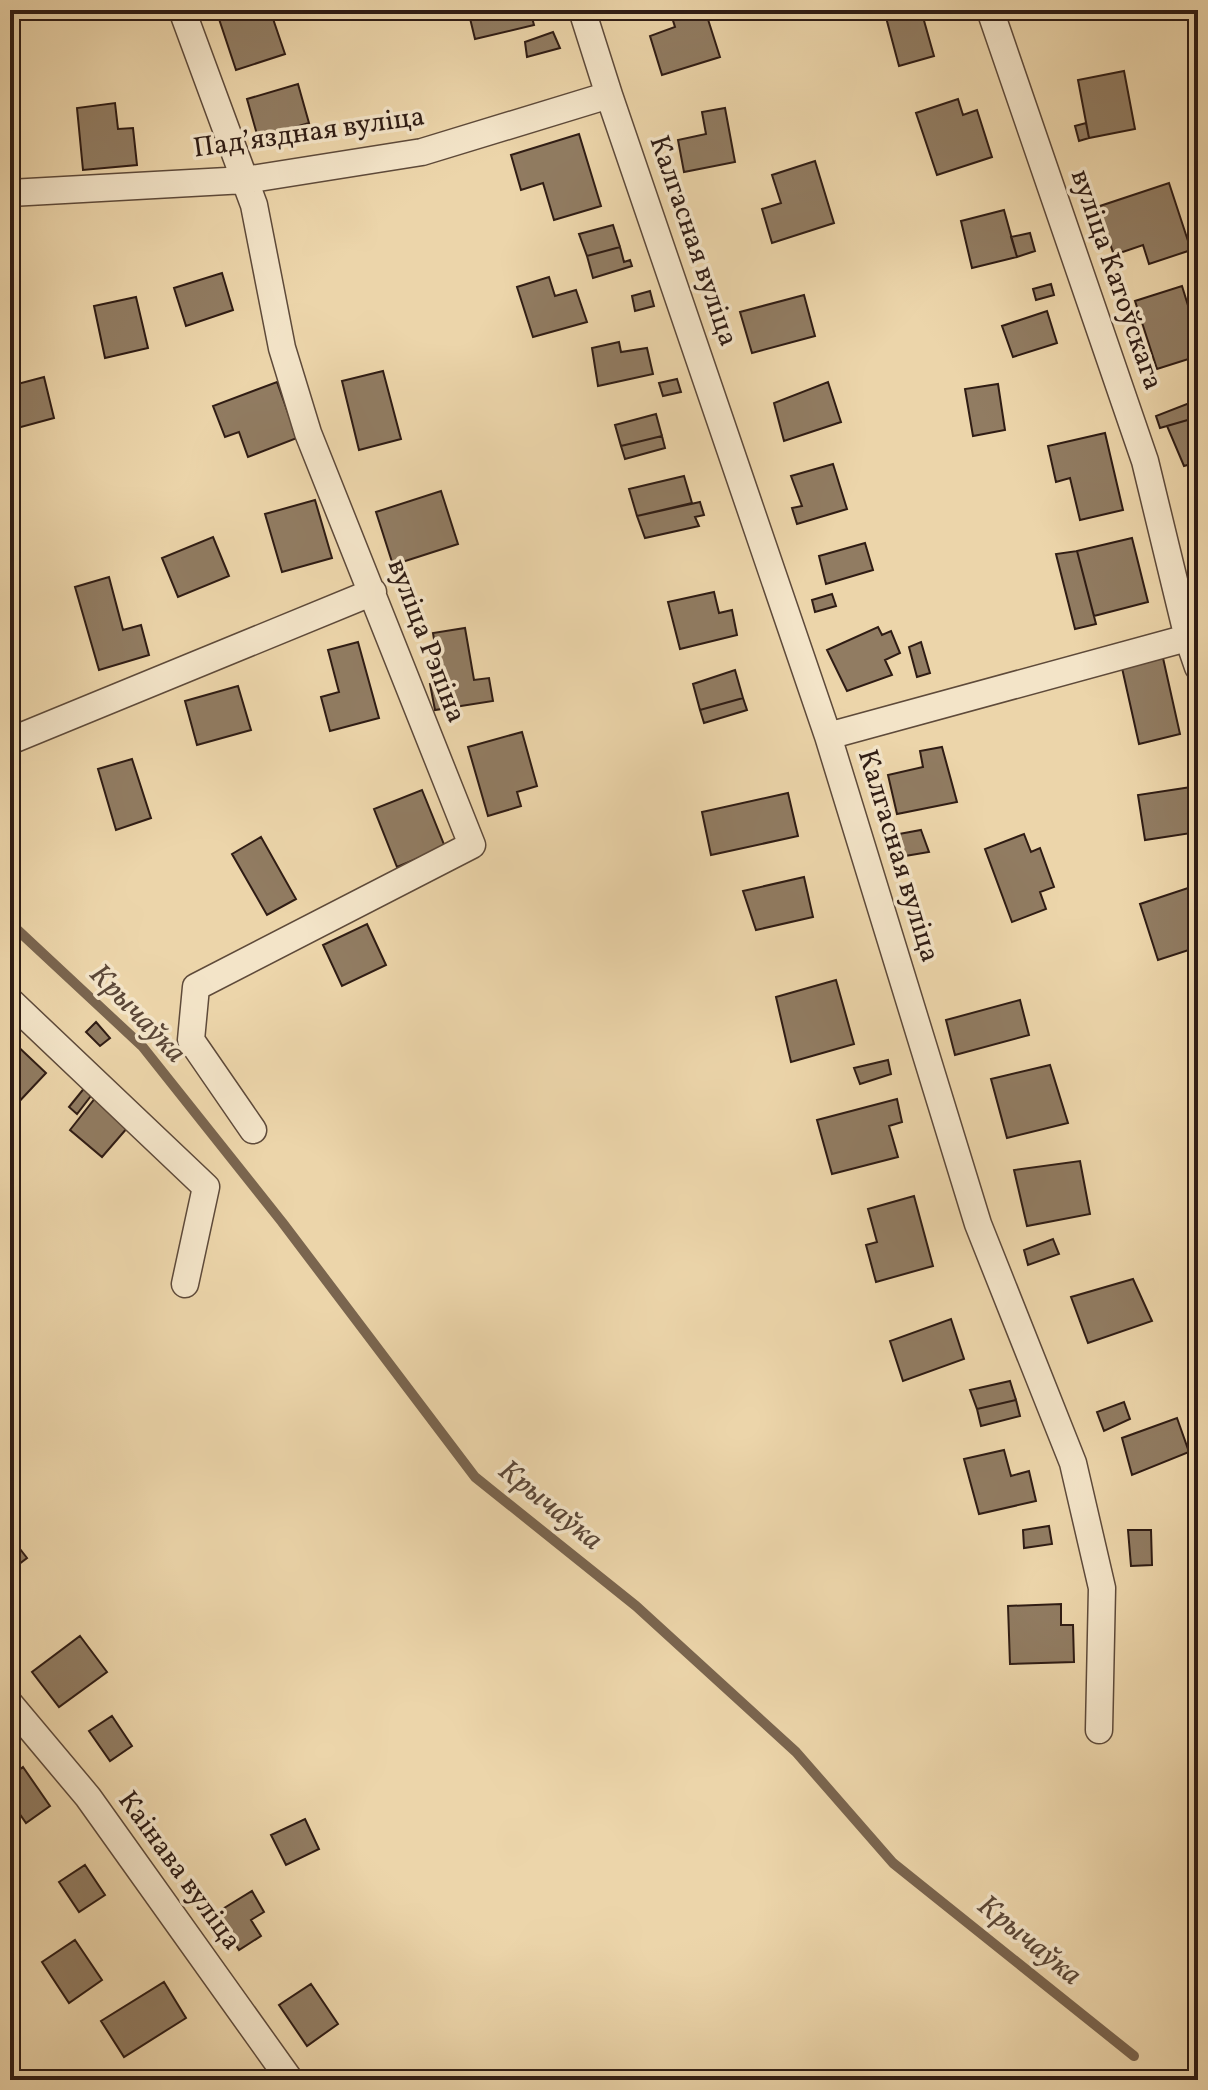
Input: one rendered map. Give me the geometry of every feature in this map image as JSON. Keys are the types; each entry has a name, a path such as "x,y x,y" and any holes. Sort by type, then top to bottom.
{"street":[{"name":"вуліца Рэпіна","path":"182,10 254,205 282,348 308,433 472,845 196,987 191,1040 253,1130"},
{"name":"Калгасная вуліца","path":"582,10 828,736 978,1224 1073,1463 1102,1588 1099,1730"},
{"name":"вуліца Катоўскага","path":"990,10 1145,461 1193,636 1198,667"},
{"name":"Падʼяздная вуліца","path":"10,193 245,180 422,152 609,95"},
{"path":"10,741 373,592"},
{"path":"828,736 1193,636"},
{"path":"10,1001 206,1187 185,1284"},
{"name":"Каінава вуліца","path":"10,1704 88,1797 290,2080"}],"building":[{"path":"236,10 270,10 285,54 236,70 218,16"},
{"path":"468,10 530,10 534,25 475,39"},
{"path":"705,10 720,57 662,75 650,36 675,27 670,11"},
{"path":"884,10 921,10 934,56 899,66"},
{"path":"553,32 560,48 527,57 525,42"},
{"path":"1124,71 1135,129 1089,138 1078,80"},
{"path":"298,84 309,123 258,138 247,99"},
{"path":"958,99 963,115 977,110 992,157 937,175 916,113"},
{"path":"115,103 118,129 133,128 137,165 83,170 77,108"},
{"path":"725,108 735,162 684,172 678,140 706,134 702,112"},
{"path":"17,123 20,179 10,179 10,124"},
{"path":"1086,123 1089,138 1079,141 1075,126"},
{"path":"579,134 601,206 554,220 543,183 521,190 511,155"},
{"path":"815,161 834,223 772,243 762,209 781,203 772,175"},
{"path":"1169,183 1191,250 1149,264 1143,245 1114,255 1097,207"},
{"path":"1004,210 1017,257 972,268 961,221"},
{"path":"613,225 620,247 587,256 579,234"},
{"path":"1030,233 1035,251 1017,257 1011,237"},
{"path":"620,247 624,262 630,260 632,266 593,278 587,256"},
{"path":"222,273 233,310 186,326 174,288"},
{"path":"549,277 555,296 576,290 587,322 533,337 517,287"},
{"path":"1051,284 1054,295 1036,300 1033,289"},
{"path":"1182,286 1198,338 1198,356 1157,369 1135,301"},
{"path":"650,291 654,306 635,311 632,296"},
{"path":"804,295 815,336 752,353 740,312"},
{"path":"136,297 148,348 105,358 94,306"},
{"path":"1047,311 1057,343 1013,357 1002,326"},
{"path":"619,342 621,352 647,348 653,374 598,386 592,348"},
{"path":"383,371 401,439 359,450 342,381"},
{"path":"44,377 54,418 10,430 10,386"},
{"path":"677,379 681,392 663,396 659,383"},
{"path":"277,382 297,438 248,457 239,432 225,437 213,406"},
{"path":"828,382 841,422 784,441 774,403"},
{"path":"998,384 1005,430 973,436 965,389"},
{"path":"1192,402 1198,417 1160,428 1156,416"},
{"path":"656,414 662,436 621,446 615,425"},
{"path":"1198,417 1198,462 1184,466 1167,426"},
{"path":"1105,433 1123,510 1080,520 1070,478 1056,482 1048,446"},
{"path":"662,436 665,448 625,459 621,446"},
{"path":"833,464 847,509 797,524 792,508 802,506 791,476"},
{"path":"684,476 692,503 637,516 629,489"},
{"path":"441,491 458,544 393,565 376,512"},
{"path":"315,500 332,558 282,572 265,514"},
{"path":"700,502 704,515 695,517 699,526 645,538 637,516"},
{"path":"213,537 229,576 178,597 162,558"},
{"path":"1132,538 1148,602 1094,616 1077,551"},
{"path":"865,543 873,570 826,584 819,556"},
{"path":"1077,551 1096,624 1075,629 1056,554"},
{"path":"109,577 123,630 141,625 149,655 99,670 75,587"},
{"path":"714,592 719,613 732,610 737,635 680,649 668,602"},
{"path":"832,594 836,606 815,612 812,600"},
{"path":"878,627 882,635 891,631 900,653 885,660 892,675 847,691 827,650"},
{"path":"465,628 474,680 489,678 493,701 435,710 430,684 441,682 433,633"},
{"path":"358,642 379,718 330,731 321,697 339,692 328,650"},
{"path":"921,642 930,673 917,677 909,647"},
{"path":"1163,658 1180,734 1139,744 1122,668"},
{"path":"735,670 743,698 700,710 693,684"},
{"path":"238,686 251,730 197,745 185,701"},
{"path":"743,698 747,710 704,723 700,710"},
{"path":"522,732 537,786 517,792 521,806 488,816 468,747"},
{"path":"942,747 957,802 897,814 888,775 923,767 920,751"},
{"path":"132,759 151,818 116,830 98,769"},
{"path":"1198,786 1198,832 1145,840 1138,795"},
{"path":"422,790 445,847 397,867 374,809"},
{"path":"788,793 798,836 711,855 702,812"},
{"path":"921,830 929,852 893,858 888,836"},
{"path":"1024,834 1031,852 1040,848 1054,887 1040,892 1046,909 1012,922 985,849"},
{"path":"261,837 296,899 267,915 232,854"},
{"path":"804,877 813,917 756,930 743,891"},
{"path":"1188,888 1198,917 1198,947 1158,960 1140,904"},
{"path":"367,924 386,965 342,986 323,945"},
{"path":"836,980 854,1044 791,1062 776,997"},
{"path":"1020,1000 1029,1035 955,1055 946,1020"},
{"path":"96,1022 110,1038 100,1046 86,1032"},
{"path":"10,1039 46,1073 14,1107 10,1103"},
{"path":"888,1060 891,1074 860,1084 854,1068"},
{"path":"1050,1065 1068,1123 1007,1138 991,1079"},
{"path":"86,1086 94,1092 77,1114 69,1107"},
{"path":"96,1097 128,1127 102,1157 70,1130"},
{"path":"897,1099 902,1122 889,1126 898,1157 832,1174 817,1120"},
{"path":"1080,1161 1090,1214 1027,1226 1014,1170"},
{"path":"914,1196 933,1266 876,1282 866,1245 877,1242 868,1209"},
{"path":"1053,1239 1059,1254 1028,1265 1024,1250"},
{"path":"1133,1279 1152,1321 1088,1343 1071,1297"},
{"path":"951,1319 964,1359 903,1381 890,1341"},
{"path":"1010,1381 1016,1400 977,1409 970,1390"},
{"path":"1016,1400 1020,1416 981,1426 977,1409"},
{"path":"1124,1402 1130,1419 1104,1431 1097,1412"},
{"path":"1177,1418 1189,1452 1132,1475 1122,1438"},
{"path":"1004,1450 1011,1476 1029,1471 1036,1501 979,1514 964,1459"},
{"path":"1049,1526 1052,1544 1024,1548 1023,1530"},
{"path":"1128,1530 1151,1530 1152,1565 1131,1566"},
{"path":"10,1536 27,1558 10,1571"},
{"path":"1061,1604 1061,1625 1073,1625 1074,1662 1010,1664 1008,1606"},
{"path":"80,1636 107,1672 59,1707 32,1672"},
{"path":"112,1716 132,1746 110,1761 89,1731"},
{"path":"23,1767 50,1806 26,1823 10,1800 10,1777"},
{"path":"305,1819 319,1849 286,1865 271,1835"},
{"path":"85,1865 105,1895 79,1912 59,1882"},
{"path":"252,1891 264,1912 251,1920 261,1936 239,1950 216,1913"},
{"path":"75,1940 102,1980 69,2003 42,1962"},
{"path":"164,1982 186,2018 124,2057 101,2021"},
{"path":"311,1984 338,2024 307,2046 279,2005"}],"waterway":[{"name":"Крычаўка","path":"10,923 142,1046 282,1222 475,1477 636,1606 796,1752 893,1863 1134,2056"}]}
